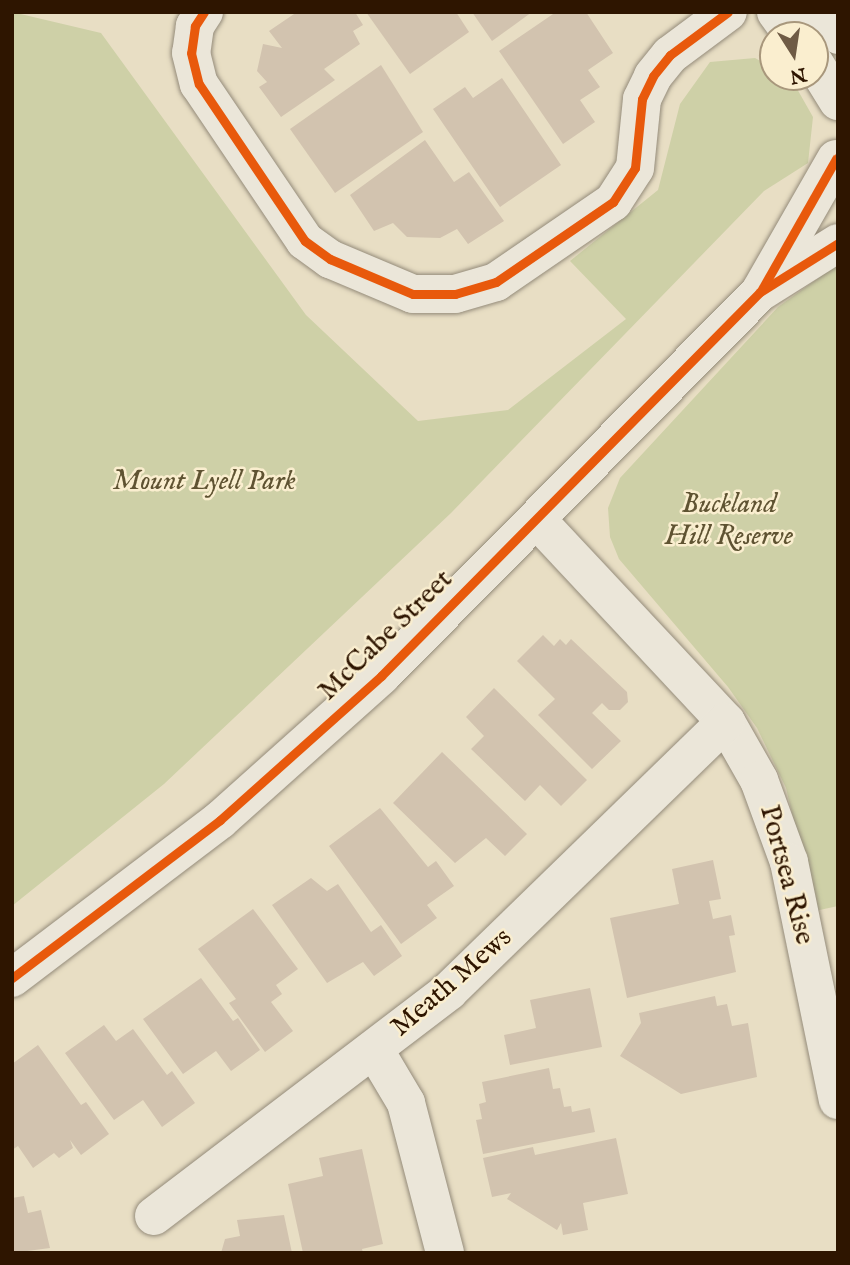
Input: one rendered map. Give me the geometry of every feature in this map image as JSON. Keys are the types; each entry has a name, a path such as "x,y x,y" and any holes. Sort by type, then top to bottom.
{"street":[{"path":"204,12 195,26 191,53 199,84 304,241 330,259 414,294 455,294 496,282 613,202 635,169 642,99 653,76 670,55 728,12"},
{"path":"819,12 838,35"},
{"name":"McCabe Street","path":"12,978 220,820 380,676 538,521 760,292 837,163"},
{"name":"McCabe Street","path":"760,292 838,243"},
{"name":"Portsea Rise","path":"538,521 726,722 759,780 789,862 838,1100"},
{"name":"Meath Mews","path":"154,1216 449,991 726,722"},
{"path":"374,1049 406,1103 445,1253"}],"green space":[{"name":"Mount Lyell Park","path":"12,12 101,33 306,315 418,421 508,410 626,319 570,261 658,190 680,104 710,62 755,58 759,60 759,91 798,91 813,117 808,163 764,191 451,513 164,784 12,906"},
{"name":"Buckland Hill Reserve","path":"838,264 838,906 815,911 786,788 757,728 728,687 619,559 610,537 608,508 620,478 778,307"}],"building":[{"path":"297,12 355,12 363,25 353,31 360,44 324,69 335,80 281,117 259,87 267,82 257,71 263,44 282,48 269,31"},
{"path":"366,12 456,12 469,32 410,74"},
{"path":"472,12 532,12 492,41"},
{"path":"556,12 586,12 613,53 588,70 600,87 580,100 595,122 563,144 499,51"},
{"path":"381,65 423,132 335,193 290,129"},
{"path":"502,78 561,165 500,207 433,109 465,87 473,98"},
{"path":"425,140 454,182 469,172 504,221 468,244 457,229 440,238 407,237 393,223 374,231 350,195"},
{"path":"543,635 554,646 560,639 566,645 571,639 627,692 628,702 620,710 609,710 602,703 592,713 621,741 592,769 538,715 555,699 517,661"},
{"path":"494,688 587,780 561,806 540,785 525,801 471,749 484,736 466,717"},
{"path":"442,752 527,834 505,856 486,838 455,863 393,803"},
{"path":"380,808 428,867 436,861 454,886 427,905 437,918 401,944 329,846"},
{"path":"713,860 721,899 709,901 713,919 731,915 735,935 729,936 736,972 627,998 610,918 679,904 672,869"},
{"path":"311,878 327,891 338,884 371,932 381,925 402,956 374,976 363,962 327,983 272,905"},
{"path":"253,909 298,969 276,985 282,994 271,1002 293,1031 265,1052 229,1003 236,999 198,949"},
{"path":"201,978 233,1021 238,1018 260,1050 231,1071 216,1051 183,1074 143,1019"},
{"path":"590,988 602,1047 510,1065 504,1035 536,1028 530,1000"},
{"path":"715,996 717,1006 727,1004 732,1026 748,1023 757,1077 681,1094 620,1056 641,1023 639,1013"},
{"path":"104,1025 116,1041 133,1029 167,1075 172,1071 195,1103 162,1127 143,1100 114,1120 65,1053"},
{"path":"38,1045 81,1105 86,1102 109,1134 81,1155 70,1140 73,1148 59,1158 54,1153 33,1168 18,1146 12,1150 12,1064"},
{"path":"549,1068 553,1089 560,1088 564,1107 571,1106 572,1112 590,1108 595,1132 483,1154 476,1120 482,1119 479,1104 486,1102 482,1082"},
{"path":"616,1138 628,1194 583,1203 588,1230 563,1235 561,1223 557,1230 507,1199 511,1193 492,1197 483,1158 533,1147 535,1155"},
{"path":"362,1149 383,1244 362,1249 363,1253 303,1253 288,1184 323,1176 319,1158"},
{"path":"24,1196 28,1213 41,1210 50,1248 12,1253 12,1198"},
{"path":"284,1215 292,1253 221,1253 225,1239 240,1236 237,1220"}],"cycle path":[{"path":"204,12 195,26 191,53 199,84 305,241 330,259 413,294 455,294 496,282 613,202 635,168 642,99 653,76 670,55 728,12"},
{"path":"762,289 836,159"},
{"path":"12,978 220,820 381,676 760,292 838,243"}]}
